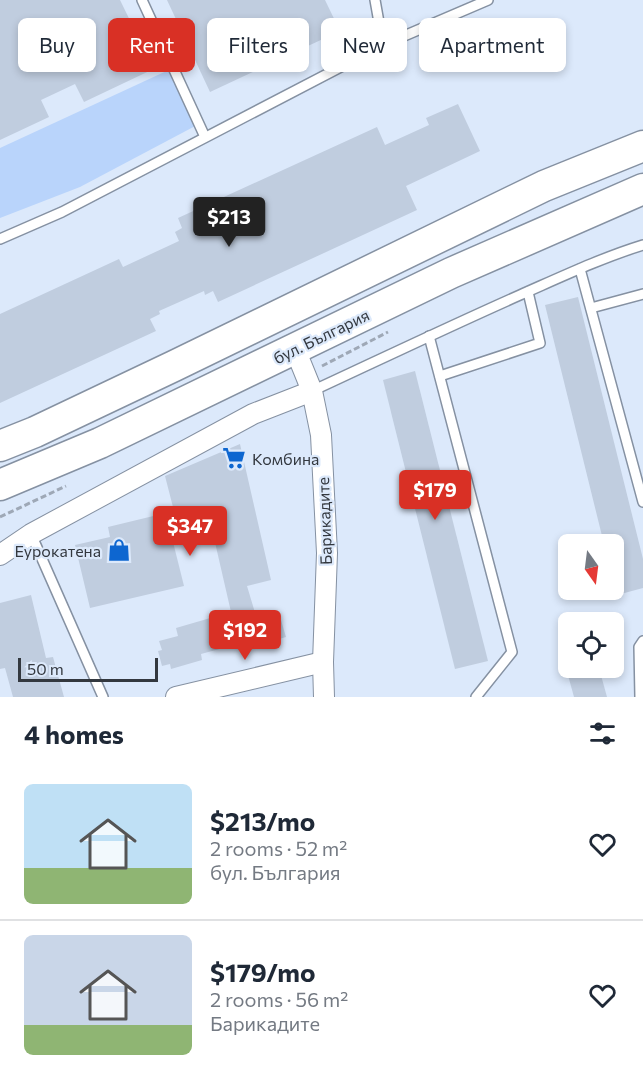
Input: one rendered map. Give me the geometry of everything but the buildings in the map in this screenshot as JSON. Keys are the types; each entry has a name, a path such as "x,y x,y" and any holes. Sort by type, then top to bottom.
{"main road":[{"path":"0,446 35,432 142,381 544,186 643,146"},
{"name":"бул. България","path":"0,485 100,443 452,273 643,189"}],"street":[{"name":"Барикадите","path":"295,349 312,391 321,435 327,554 324,697"},
{"path":"0,555 31,534 253,414 312,391"},
{"path":"176,697 323,662"}],"lane":[{"path":"142,0 205,137"},
{"path":"375,0 378,18"},
{"path":"407,35 488,0"},
{"path":"0,238 62,212 331,72"},
{"path":"312,391 580,268 610,255 643,245"},
{"path":"580,268 643,502"},
{"path":"440,375 540,344 528,292"},
{"path":"591,308 643,294"},
{"path":"429,336 512,651 476,697"},
{"path":"31,534 103,697"},
{"path":"640,697 639,647 643,641"}],"shaded area":[{"path":"164,72 175,72 199,124 80,187 0,218 0,148"}],"place":[{"name":"Комбина","path":"234,458"},
{"name":"Еурокатена","path":"119,550"}]}
